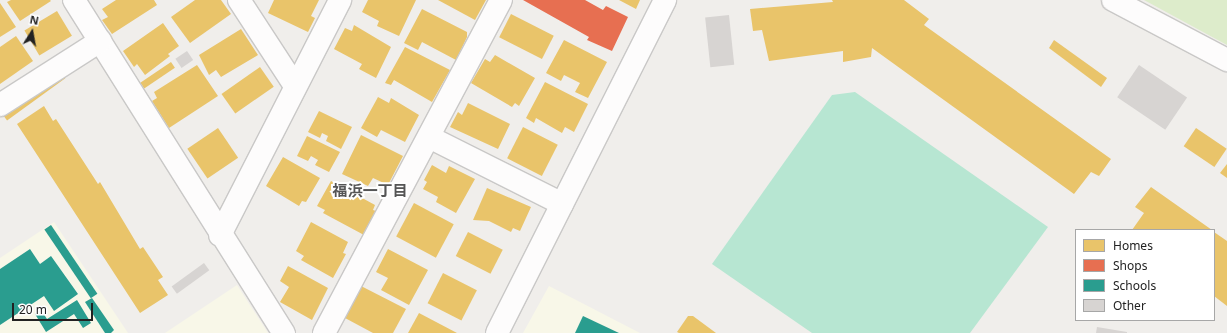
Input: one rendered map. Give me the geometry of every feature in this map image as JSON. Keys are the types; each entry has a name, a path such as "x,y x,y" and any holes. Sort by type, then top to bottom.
{"street":[{"path":"74,0 220,235 284,333"},
{"path":"240,0 295,86"},
{"path":"220,235 340,0"},
{"path":"324,333 501,0"},
{"path":"497,333 665,0"},
{"path":"1113,0 1227,60"},
{"path":"0,105 100,41"},
{"path":"429,137 562,204"}],"shaded area":[{"path":"54,222 128,333 0,333 0,258"},
{"path":"237,285 268,333 165,333"},
{"path":"549,286 640,333 523,333"}],"green space":[{"path":"1144,0 1227,0 1227,45"},
{"path":"855,92 1048,227 970,333 812,333 712,264 832,95"}],"building: Homes":[{"path":"11,0 51,1 20,21 7,2"},
{"path":"116,0 154,0 157,5 112,34 102,20 108,17 102,9"},
{"path":"195,0 221,0 231,14 190,43 171,17"},
{"path":"274,0 319,0 311,16 315,18 308,32 268,13"},
{"path":"368,0 416,0 399,36 377,26 379,21 362,12"},
{"path":"438,0 486,0 475,20"},
{"path":"619,0 640,0 636,9"},
{"path":"832,0 904,0 929,19 924,25 1111,159 1099,176 1091,172 1074,194 872,48 871,57 843,62 843,51 769,61 762,30 753,31 750,9 833,2"},
{"path":"0,3 16,27 0,37"},
{"path":"422,9 467,32 467,37 456,60 422,42 418,50 404,43"},
{"path":"57,11 72,36 39,55 24,31"},
{"path":"511,14 554,36 542,59 499,37"},
{"path":"163,23 179,46 168,54 170,56 145,75 137,64 134,67 123,51"},
{"path":"354,25 391,47 376,78 359,69 362,64 334,49 345,28 352,31"},
{"path":"241,29 258,55 221,77 216,70 209,75 199,55"},
{"path":"16,36 33,61 0,84 0,47"},
{"path":"564,40 607,62 588,98 575,92 580,83 564,75 561,81 546,73"},
{"path":"1054,40 1107,78 1101,87 1049,48"},
{"path":"405,47 450,70 432,102 394,80 391,85 385,83"},
{"path":"495,55 535,78 519,106 515,103 512,107 471,83 485,59 490,62"},
{"path":"171,62 175,68 144,88 140,83"},
{"path":"197,65 218,96 169,128 152,101 157,98 154,92"},
{"path":"260,67 274,87 235,114 221,94"},
{"path":"60,71 65,78 7,121 2,113"},
{"path":"545,82 588,104 574,132 565,127 562,133 536,118 534,123 526,118"},
{"path":"378,97 389,103 391,98 419,115 405,142 381,130 377,137 361,128"},
{"path":"468,103 510,124 498,149 450,127 458,112 462,115"},
{"path":"44,106 53,121 56,119 98,184 100,182 140,249 143,247 163,277 158,280 168,295 140,313 17,124"},
{"path":"319,111 352,127 341,149 326,141 328,136 322,133 320,138 308,132"},
{"path":"523,127 558,145 542,176 507,158"},
{"path":"218,128 238,158 207,179 187,149"},
{"path":"1196,128 1227,149 1214,167 1184,146"},
{"path":"361,135 403,156 388,185 373,178 368,186 342,174"},
{"path":"307,136 340,152 329,172 315,165 318,160 311,156 308,161 297,156"},
{"path":"283,157 320,178 306,202 302,201 299,206 266,186"},
{"path":"1227,164 1227,178 1220,173"},
{"path":"432,165 446,173 449,166 475,179 456,213 436,202 438,197 423,189 427,182 424,180"},
{"path":"331,181 375,205 373,210 376,211 364,235 323,213 325,210 317,206"},
{"path":"1151,187 1211,229 1133,229 1144,213 1135,207"},
{"path":"487,188 531,207 520,231 513,228 511,232 489,221 473,220"},
{"path":"414,203 454,224 436,258 396,237"},
{"path":"311,222 348,242 343,253 346,254 333,278 301,260 304,256 296,251"},
{"path":"468,232 503,250 490,274 456,256"},
{"path":"1215,233 1227,241 1227,306 1215,297"},
{"path":"388,249 428,270 409,305 381,290 388,278 376,272"},
{"path":"288,266 328,288 312,320 280,302 289,287 280,281"},
{"path":"443,273 477,290 461,321 428,303"},
{"path":"361,286 406,309 393,333 373,333 345,318"},
{"path":"419,313 457,333 408,333"},
{"path":"688,316 693,316 716,333 677,332"}],"building: Shops":[{"path":"523,0 585,0 603,10 606,6 628,17 612,51 587,40 589,37"}],"building: Schools":[{"path":"51,225 97,294 91,298 44,229"},
{"path":"30,249 40,264 51,256 78,294 54,311 44,296 0,325 0,269"},
{"path":"92,298 114,330 111,333 105,333 85,302"},
{"path":"77,300 91,323 83,328 74,314 46,332 35,314 41,310 47,319"},
{"path":"583,316 619,333 575,333"}],"building: Other":[{"path":"729,15 734,65 710,67 705,18"},
{"path":"187,51 193,60 182,68 175,59"},
{"path":"1139,65 1187,97 1165,130 1117,97"},
{"path":"204,263 209,270 177,294 172,287"},
{"path":"1097,327 1127,332 1127,333 1096,333"}],"district":[{"name":"福浜一丁目","path":"370,191"}]}
